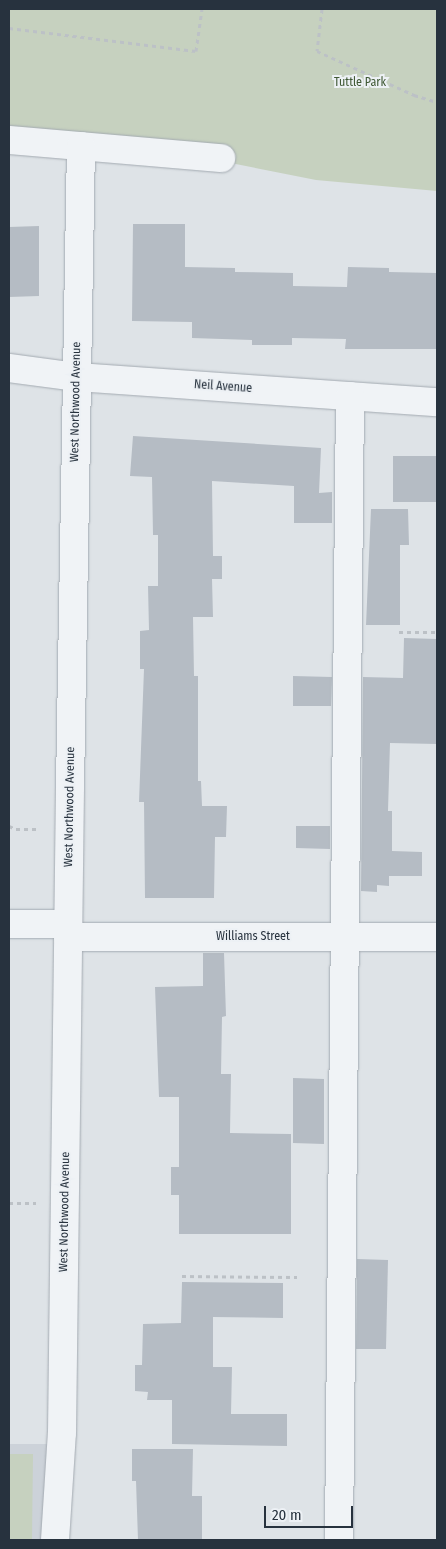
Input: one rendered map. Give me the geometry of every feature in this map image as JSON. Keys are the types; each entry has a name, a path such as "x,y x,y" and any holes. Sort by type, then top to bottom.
{"street":[{"path":"9,140 221,158"},
{"name":"West Northwood Avenue","path":"55,1540 62,1433 81,146"},
{"name":"Neil Avenue","path":"9,368 77,377 437,402"},
{"path":"339,1540 350,396"},
{"name":"Williams Street","path":"9,924 68,931 344,937 437,937"}],"path":[{"path":"9,28 196,51 202,9"},
{"path":"322,9 317,51 414,95 437,102"},
{"path":"399,632 437,632"},
{"path":"9,826 16,829 43,829"},
{"path":"9,1203 37,1203"},
{"path":"182,1276 297,1277"}],"shaded area":[{"path":"9,1444 62,1444 55,1540 9,1540"}],"green space":[{"name":"Tuttle Park","path":"9,9 437,9 437,191 316,180 99,137 9,130"},
{"path":"9,1454 33,1454 32,1540 9,1540"}],"building":[{"path":"133,224 185,224 185,267 235,268 235,272 293,273 293,286 347,287 348,267 389,268 389,272 437,273 437,349 345,349 346,339 292,338 292,345 252,345 252,340 192,338 192,322 132,321"},
{"path":"39,226 39,296 9,297 9,227"},
{"path":"133,436 321,448 319,493 332,492 332,523 294,523 294,486 212,481 213,556 222,556 222,579 212,579 213,617 193,617 194,676 198,676 198,781 201,781 202,806 227,806 226,837 215,837 214,898 145,898 144,802 139,802 144,669 140,669 140,631 149,630 148,586 158,586 158,535 153,535 152,477 130,476"},
{"path":"393,456 437,456 437,502 393,502"},
{"path":"371,509 408,509 409,545 400,545 400,625 366,625"},
{"path":"404,638 437,639 437,744 390,743 388,811 392,811 392,851 422,852 422,876 389,876 389,886 377,885 377,892 361,891 363,677 403,678"},
{"path":"293,676 332,677 331,706 293,706"},
{"path":"296,826 330,826 330,849 296,848"},
{"path":"203,953 224,953 226,1016 222,1017 221,1074 231,1074 230,1133 291,1134 291,1234 179,1234 179,1195 171,1195 171,1167 179,1167 179,1097 159,1097 155,987 203,986"},
{"path":"293,1078 324,1079 324,1144 293,1143"},
{"path":"357,1259 388,1260 386,1349 356,1349"},
{"path":"182,1282 283,1283 283,1318 213,1317 213,1367 232,1367 231,1414 287,1414 287,1446 172,1444 172,1400 147,1400 148,1392 135,1391 135,1365 142,1365 143,1324 181,1323"},
{"path":"132,1449 193,1449 192,1496 202,1496 202,1540 138,1540 136,1481 132,1481"}]}
